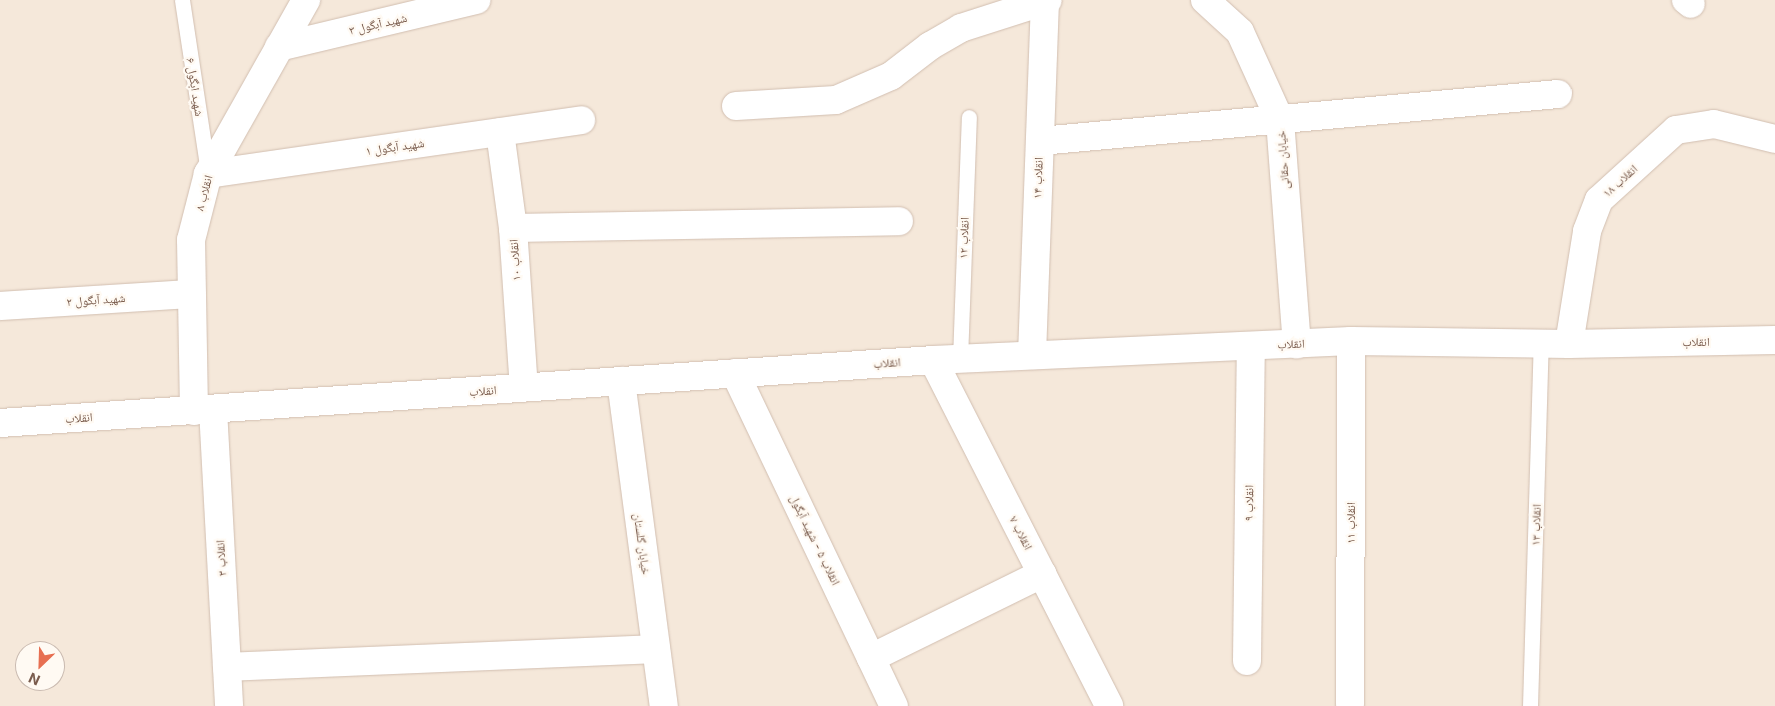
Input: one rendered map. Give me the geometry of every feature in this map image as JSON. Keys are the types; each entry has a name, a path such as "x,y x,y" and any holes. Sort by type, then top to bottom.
{"street":[{"name":"انقلاب ۸","path":"203,410 192,294 192,240 208,174 306,0"},
{"name":"شهید آبگول ۳","path":"279,47 476,0"},
{"path":"736,106 836,100 891,76 930,46 961,28 1046,0"},
{"name":"انقلاب ۱۴","path":"1032,355 1046,0"},
{"name":"خیابان حقانی","path":"1205,0 1240,32 1280,120 1296,344"},
{"path":"1040,141 1558,94"},
{"name":"شهید آبگول ۱","path":"208,174 582,120"},
{"name":"انقلاب ۱۸","path":"1569,344 1587,231 1599,200 1676,130 1714,124 1775,139"},
{"name":"انقلاب ۱۰","path":"500,132 513,228 524,388"},
{"path":"513,228 899,221"},
{"name":"شهید آبگول ۲","path":"0,306 192,294"},
{"name":"انقلاب","path":"0,423 735,373 1032,355 1351,341 1569,344 1775,340"},
{"name":"انقلاب ۱۱","path":"1350,704 1351,341"},
{"name":"انقلاب ۹","path":"1247,661 1251,346"},
{"name":"انقلاب ۷","path":"933,360 1109,706"},
{"name":"انقلاب ۵ - شهید آبگول","path":"735,373 894,706"},
{"name":"خیابان گلستان","path":"621,381 664,706"},
{"name":"انقلاب ۳","path":"203,410 229,706"},
{"path":"871,658 1042,574"},
{"path":"227,667 656,649"}],"lane":[{"name":"شهید ابگول ۶","path":"182,0 208,174"},
{"name":"انقلاب ۱۲","path":"960,359 968,117"},
{"name":"انقلاب ۱۳","path":"1530,706 1541,344"}],"shaded area":[{"path":"0,0 1775,0 1775,706 0,706"}]}
